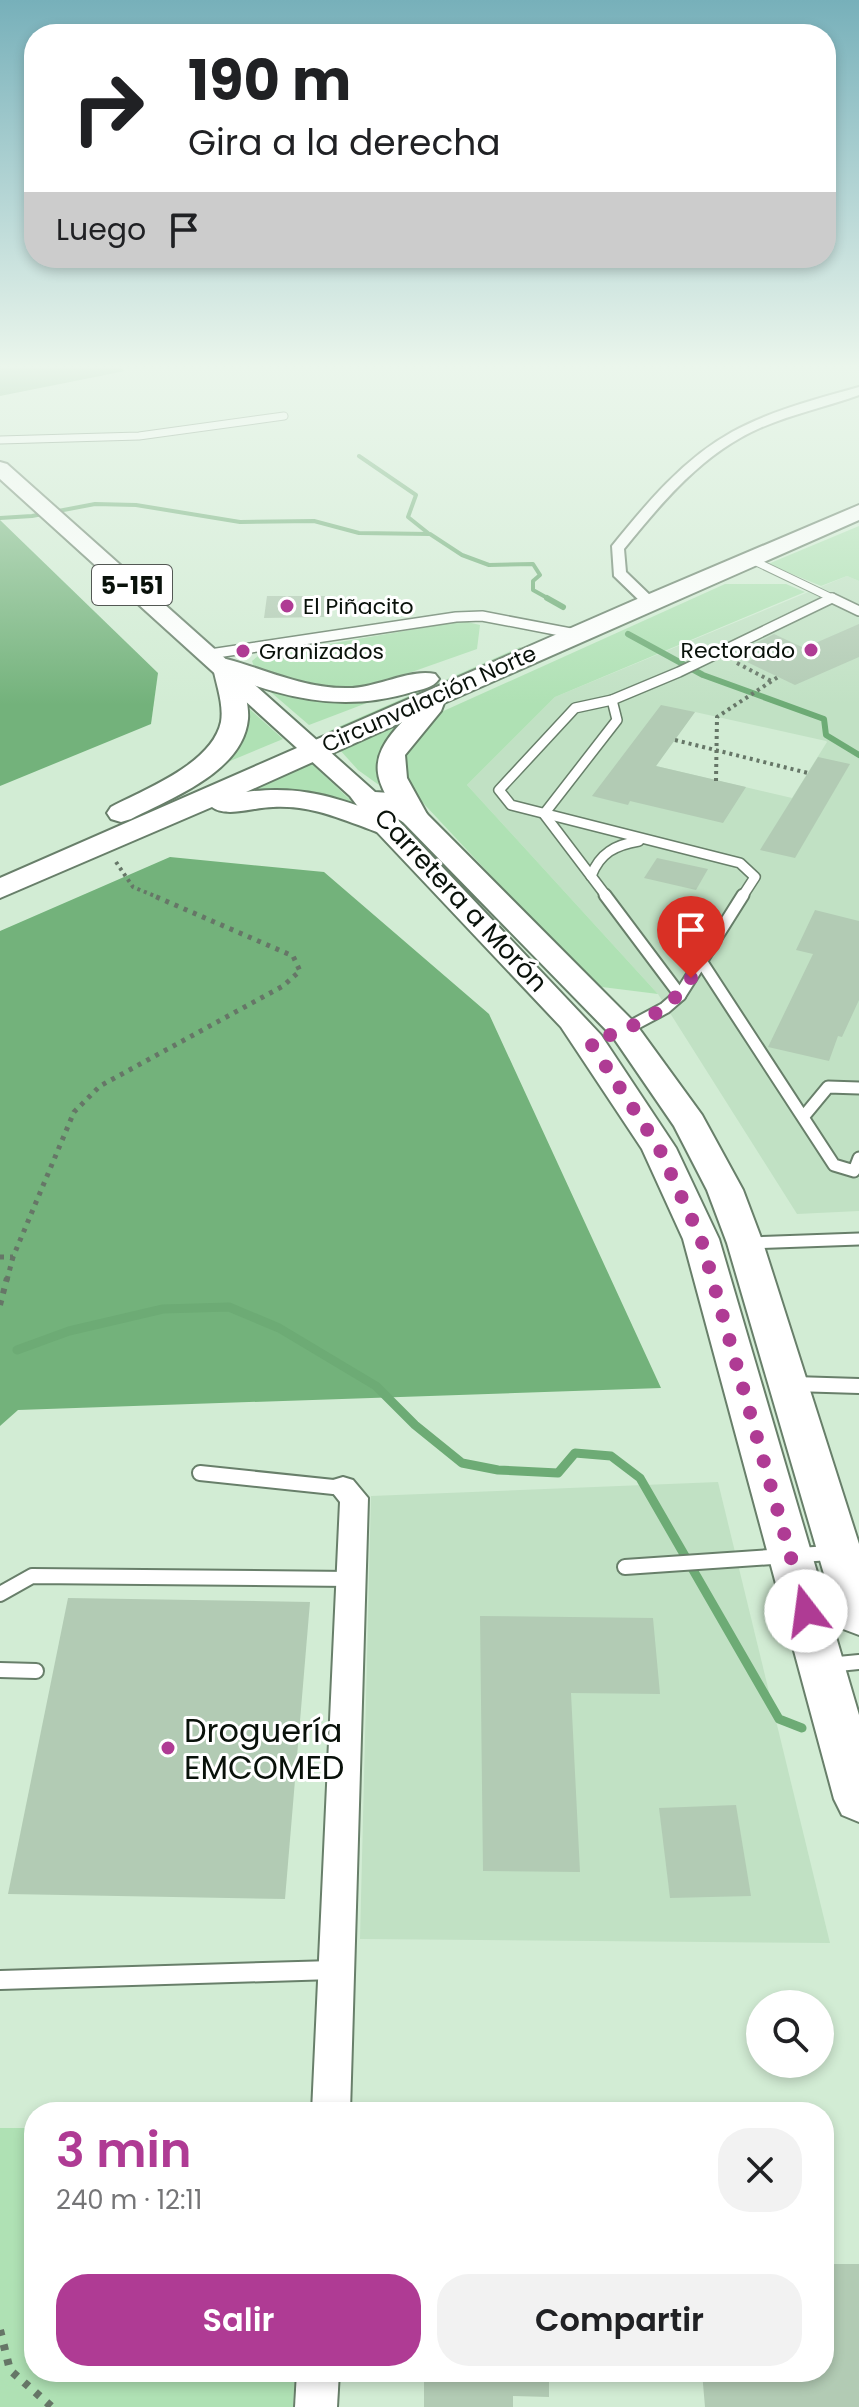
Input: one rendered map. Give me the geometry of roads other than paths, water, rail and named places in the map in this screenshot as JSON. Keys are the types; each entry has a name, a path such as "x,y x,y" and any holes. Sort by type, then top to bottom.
{"highway":[{"name":"Circunvalación Norte","path":"443,683 545,626 641,595 738,554 859,494"},
{"name":"Circunvalación Norte","path":"738,554 859,512"},
{"name":"Circunvalación Norte","path":"0,864 121,813 310,742 443,683 576,634 641,595"},
{"path":"218,660 310,694 375,694 443,683"},
{"path":"121,813 212,761 229,741 235,720 218,660"},
{"path":"178,813 266,798 298,798 400,821 388,768 395,744 443,683"},
{"name":"Circunvalación Norte","path":"0,889 178,813 310,742"}],"main road":[{"name":"5-151","path":"14,480 310,742"},
{"name":"Carretera a Morón","path":"310,742 360,790 400,821 521,964 607,1036 690,1123 725,1190 745,1243 787,1384 849,1551 859,1615"},
{"name":"Carretera a Morón","path":"607,1036 701,1239 859,1799"}],"street":[{"path":"641,595 617,568 617,549 682,480"},
{"path":"331,2102 354,1498 343,1488"},
{"path":"316,2407 317,2382"}],"lane":[{"path":"738,554 859,611"},
{"path":"607,1036 665,1008 680,995 755,877 740,863 511,805 499,790 575,708 612,700 679,672 832,598"},
{"path":"218,660 456,617 482,616 576,634"},
{"path":"544,814 617,720 612,700"},
{"path":"544,814 680,995"},
{"path":"591,876 596,862 607,849 620,843 646,840"},
{"path":"701,961 834,1165 854,1171 859,1158"},
{"path":"804,1116 828,1087 859,1088"},
{"path":"745,1243 859,1239"},
{"path":"787,1384 859,1386"},
{"path":"200,1473 343,1488"},
{"path":"625,1567 849,1551"},
{"path":"0,1594 32,1576 351,1579"},
{"path":"821,1666 859,1662"},
{"path":"0,1670 36,1671"},
{"path":"0,1980 338,1970"}],"waterway":[{"path":"395,480 416,495 408,517 428,533"},
{"path":"0,518 32,516 95,504 136,505 240,522 314,521 359,533 430,534 462,555 489,565 533,564 540,575 533,581 533,590 551,600"},
{"path":"547,598 563,607"},
{"path":"628,634 703,675 824,719 826,735 859,755"},
{"path":"17,1350 69,1331 163,1309 229,1307 279,1328 376,1386 415,1425 462,1463 498,1470 558,1473 575,1453 611,1456 640,1478 779,1719 802,1728"}],"place":[{"name":"El Piñacito","path":"287,606"},
{"name":"Rectorado","path":"811,650"},
{"name":"Granizados","path":"243,651"},
{"name":"Droguería EMCOMED","path":"168,1748"}]}
